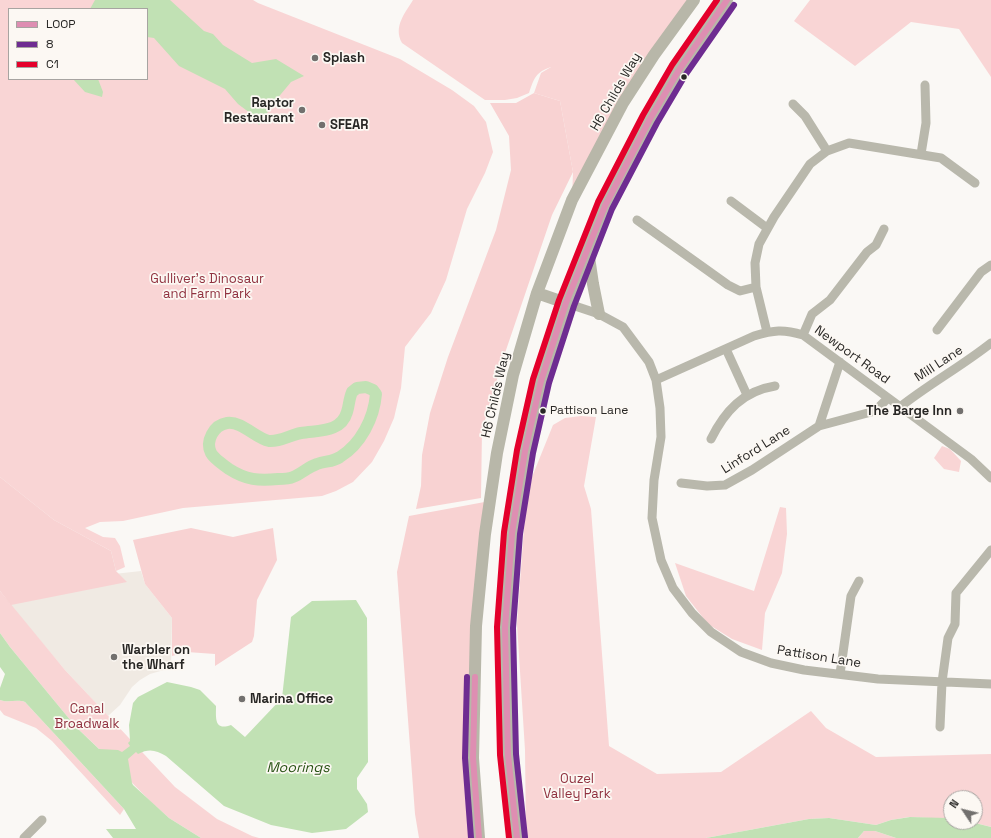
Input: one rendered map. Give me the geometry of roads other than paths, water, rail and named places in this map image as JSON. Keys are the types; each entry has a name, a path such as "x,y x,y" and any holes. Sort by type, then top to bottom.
{"street":[{"name":"H6 Childs Way","path":"479,838 473,758 476,626 488,512 497,453 513,375 537,293 572,200 623,103 654,55 694,0"},
{"path":"517,838 508,755 505,628 515,512 525,451 541,381 566,303 605,206 650,119 679,70 727,0"},
{"path":"921,154 926,124 925,85"},
{"path":"794,104 805,116 827,151"},
{"path":"767,332 756,287 755,263 759,244 767,228 810,164 827,151 849,143 941,158 975,183"},
{"path":"730,201 767,228"},
{"path":"637,220 728,285 740,290 756,287"},
{"path":"803,335 812,314 830,300 867,252 876,245 884,230"},
{"path":"588,249 599,314"},
{"path":"937,330 981,272 991,265"},
{"path":"537,293 566,303"},
{"name":"Pattison Lane","path":"566,303 599,314 623,327 649,362 656,380 660,408 661,437 654,480 652,518 661,560 673,588 692,613 711,632 741,652 771,664 804,670 878,679 991,684"},
{"name":"Newport Road","path":"656,380 754,336 767,332 785,330 803,335 971,459 991,478"},
{"name":"Mill Lane","path":"900,407 918,392 967,362 991,343"},
{"path":"726,349 747,395"},
{"path":"819,426 840,362"},
{"path":"711,439 718,425 727,413 747,395 762,388 775,386"},
{"name":"Linford Lane","path":"681,483 707,486 725,485 752,470 819,426 875,411 888,398"},
{"path":"940,727 942,682 948,638 955,624 956,593 991,550"},
{"path":"840,674 851,596 859,581"},
{"path":"24,838 42,820"}],"water":[{"path":"95,0 170,0 204,31 213,34 223,45 252,63 276,59 304,76 291,82 276,100 259,125 250,113 238,104 225,89 179,66 154,38 148,37 148,8 91,8"},
{"path":"74,80 98,80 103,92 102,97 85,92"},
{"name":"Moorings","path":"356,600 367,618 368,762 357,778 357,789 367,804 368,812 346,829 312,833 271,825 224,806 166,756 159,752 149,750 138,754 136,752 128,759 133,785 169,818 201,838 113,838 106,829 136,829 124,809 25,702 0,700 0,688 5,674 0,667 0,633 76,727 99,749 118,750 122,752 130,746 128,743 130,741 129,725 133,703 138,697 167,682 200,690 216,706 216,719 219,725 231,725 245,737 282,698 291,617 312,601"},
{"path":"910,817 943,818 943,830 983,830 983,825 991,827 991,838 896,838 875,831 864,831 858,838 706,838 809,819 829,818 876,825 891,820"}],"waterway":[{"path":"366,387 373,390 376,394 375,403 369,421 360,438 347,452 337,459 314,465 290,478 259,480 247,478 235,473 219,462 211,453 209,448 210,439 215,430 222,424 233,423 269,441 334,427 340,424 344,419 352,392 357,388 366,387"}],"place":[{"name":"Splash","path":"315,58"},
{"name":"Raptor Restaurant","path":"302,110"},
{"name":"SFEAR","path":"322,125"},
{"name":"Pattison Lane","path":"543,411"},
{"name":"The Barge Inn","path":"960,411"},
{"name":"Warbler on the Wharf","path":"114,657"},
{"name":"Marina Office","path":"242,699"}],"park label":[{"name":"Gulliver's Dinosaur and Farm Park","path":"207,286"},
{"name":"Canal Broadwalk","path":"87,716"},
{"name":"Ouzel Valley Park","path":"577,786"}]}
